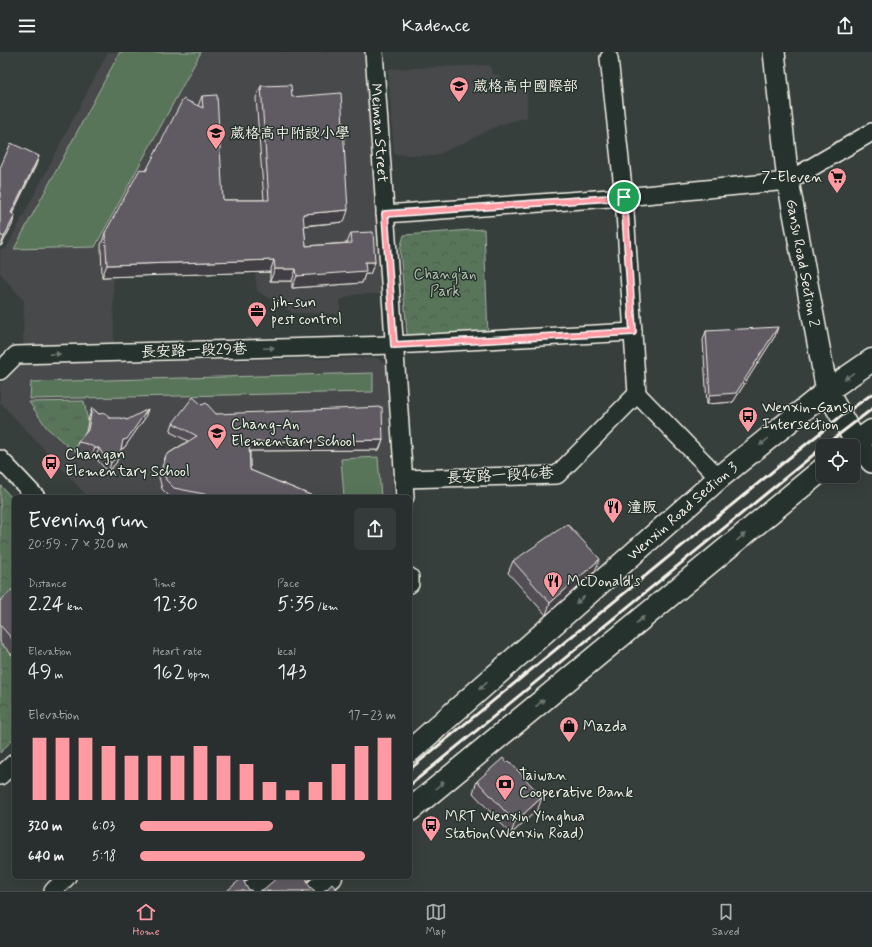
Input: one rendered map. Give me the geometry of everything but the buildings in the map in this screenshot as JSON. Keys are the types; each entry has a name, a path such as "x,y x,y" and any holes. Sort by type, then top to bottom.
{"main road":[{"name":"Wenxin Road Section 3","path":"412,748 719,478 827,392 872,360"},
{"path":"412,808 816,475"},
{"path":"252,891 266,879"},
{"path":"314,891 329,879"}],"street":[{"name":"Meiman Street","path":"374,52 404,495"},
{"name":"Gansu Road Section 2","path":"774,52 788,181 827,392 860,439 872,462"},
{"path":"609,58 624,197 637,394 719,478"},
{"path":"385,214 624,197 788,181 872,132"},
{"name":"長安路一段29巷","path":"0,371 16,355 394,345 633,332"},
{"name":"長安路一段46巷","path":"403,479 557,475 637,394"},
{"path":"0,458 34,495"},
{"path":"0,776 12,765"},
{"path":"53,891 65,879"}],"shaded area":[{"name":"葳格高中附設小學","path":"108,52 368,52 386,294 356,294 340,300 340,314 293,313 257,291 255,272 113,273 114,346 23,348 24,301 0,273 0,249 6,249"},
{"name":"葳格高中國際部","path":"489,65 493,75 499,75 501,87 527,90 527,117 499,125 434,156 394,154 388,69"},
{"name":"Chang-An Elementary School","path":"377,358 387,365 393,495 86,495 0,402 0,384 20,364"}],"green space":[{"path":"120,52 201,52 95,247 14,249"},
{"name":"Chang'an Park","path":"484,229 488,336 419,344 407,334 400,249 404,235"},
{"path":"373,373 373,392 30,399 31,382"},
{"path":"84,401 88,422 85,439 73,451 47,428 29,402"},
{"path":"378,457 381,495 344,495 341,459"},
{"path":"0,485 12,498 12,740 0,753"}],"railway":[{"path":"412,767 789,458 840,417 872,394"},
{"path":"833,439 872,409"},
{"path":"412,783 816,453"}],"place":[{"name":"葳格高中國際部","path":"459,103"},
{"name":"葳格高中附設小學","path":"216,150"},
{"name":"7-Eleven","path":"837,194"},
{"name":"jih-sun pest control","path":"257,328"},
{"name":"Wenxin-Gansu Intersection","path":"748,433"},
{"name":"Chang-An Elementary School","path":"217,450"},
{"name":"Changan Elementary School","path":"51,480"},
{"name":"潼阪","path":"613,524"},
{"name":"McDonald's","path":"553,598"},
{"name":"Mazda","path":"569,743"},
{"name":"Taiwan Cooperative Bank","path":"505,801"},
{"name":"MRT Wenxin Yinghua Station(Wenxin Road)","path":"431,842"}],"route":[{"path":"624,197 633,332 394,345 385,214 624,197"}]}
